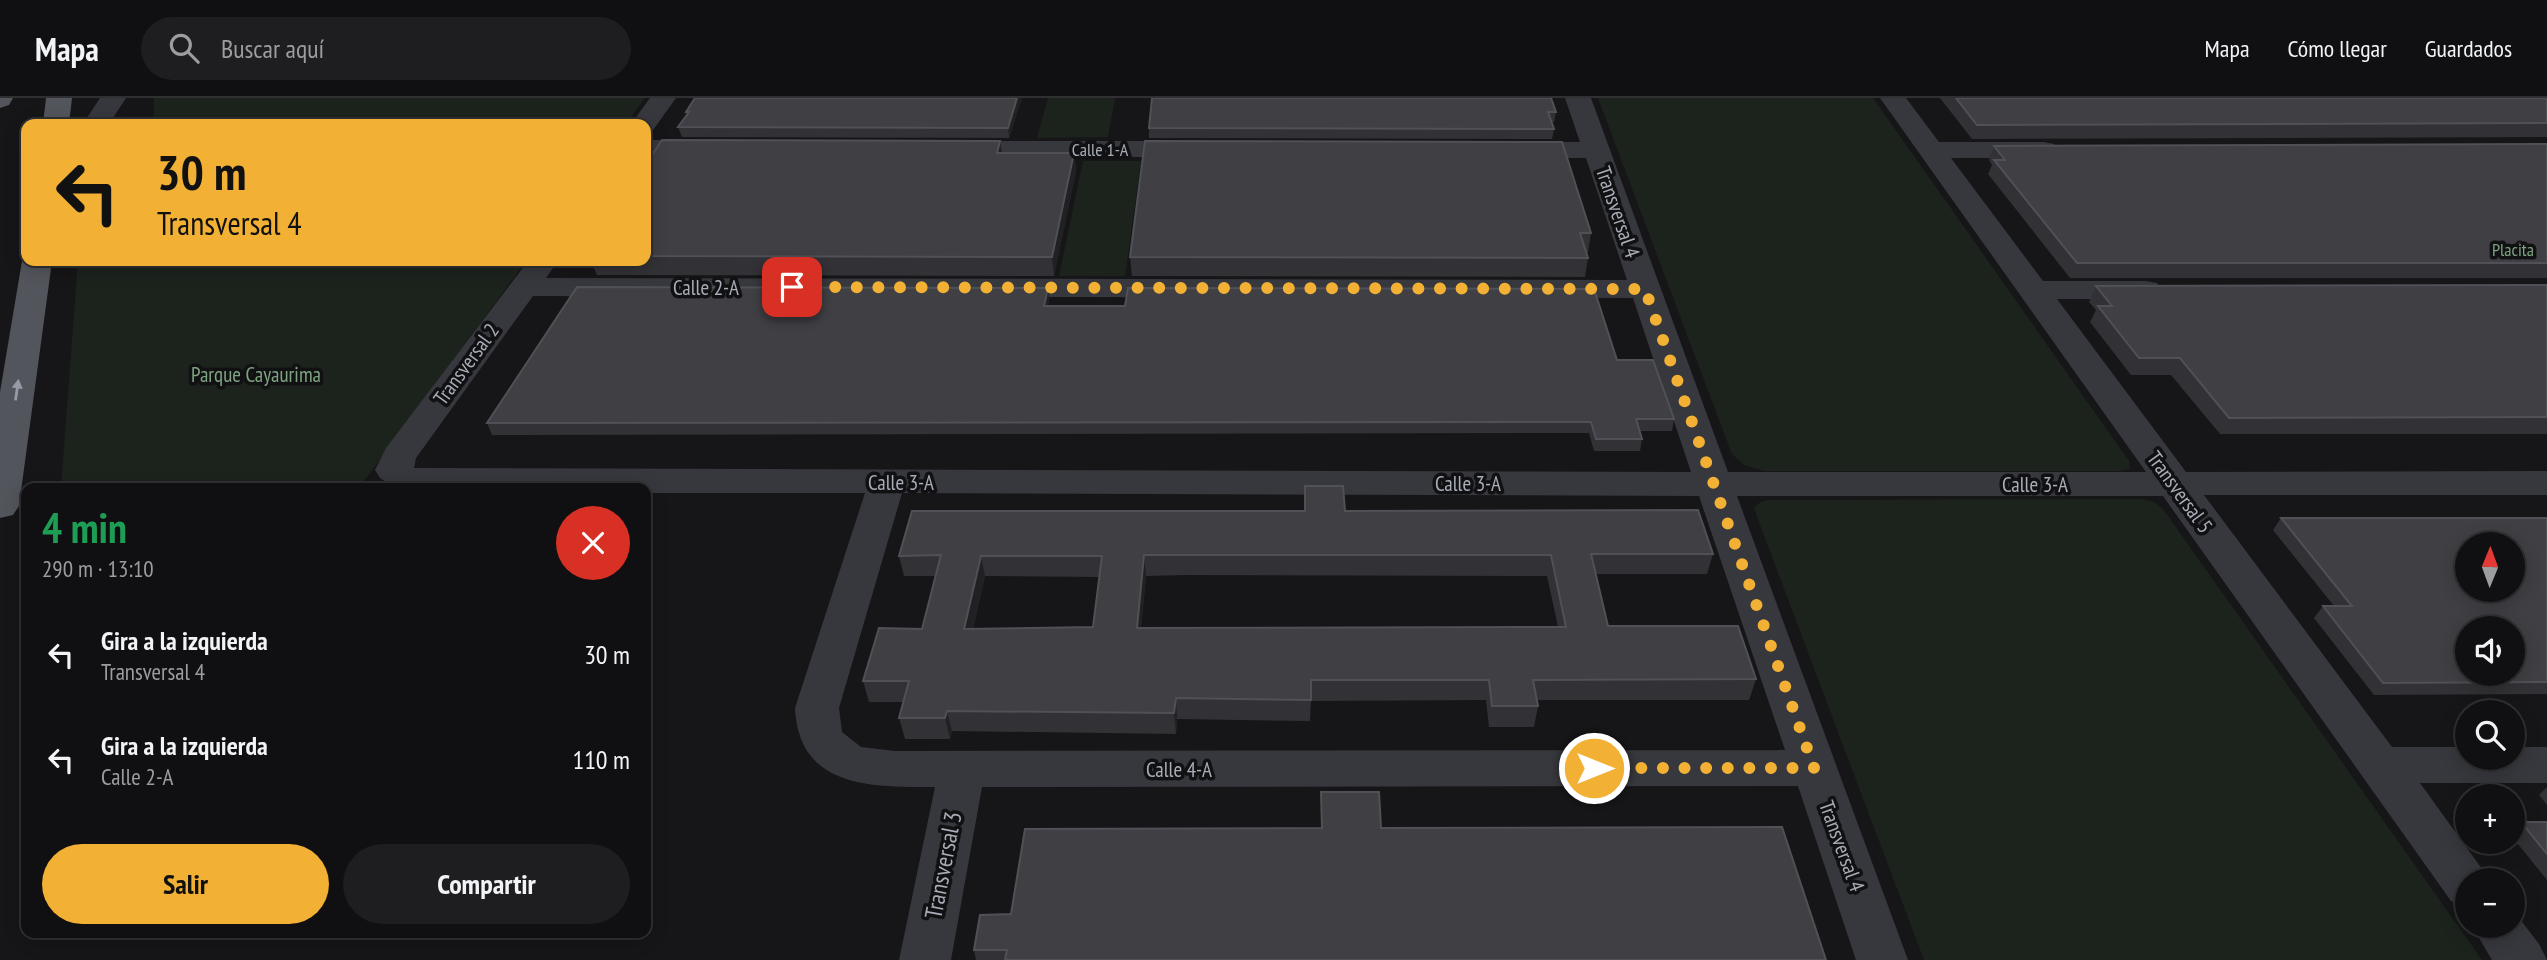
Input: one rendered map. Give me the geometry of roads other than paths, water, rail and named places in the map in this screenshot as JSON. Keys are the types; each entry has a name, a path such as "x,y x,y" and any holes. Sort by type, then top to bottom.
{"main road":[{"path":"57,119 59,98"},
{"path":"0,506 36,266"}],"street":[{"path":"99,119 113,98"},
{"path":"648,119 663,98"},
{"name":"Transversal 4","path":"1578,98 1882,960"},
{"name":"Transversal 5","path":"1892,98 2455,868"},
{"path":"651,148 741,149"},
{"name":"Calle 1-A","path":"919,149 1223,149"},
{"path":"1930,150 2070,149"},
{"path":"1485,150 1596,150"},
{"name":"Calle 2-A","path":"533,274 1645,289"},
{"name":"Transversal 2","path":"393,470 409,442 533,274"},
{"path":"2033,290 2172,290"},
{"name":"Calle 3-A","path":"393,470 399,477 417,480 1714,484 2547,483"},
{"name":"Calle 4-A","path":"887,482 817,708 818,728 823,741 852,763 873,768 962,769 1814,768"},
{"path":"2379,765 2547,765"},
{"name":"Transversal 3","path":"925,960 962,769"},
{"path":"2506,938 2522,960"}],"park label":[{"name":"Placita","path":"2513,249"},
{"name":"Parque Cayaurima","path":"256,374"}]}
